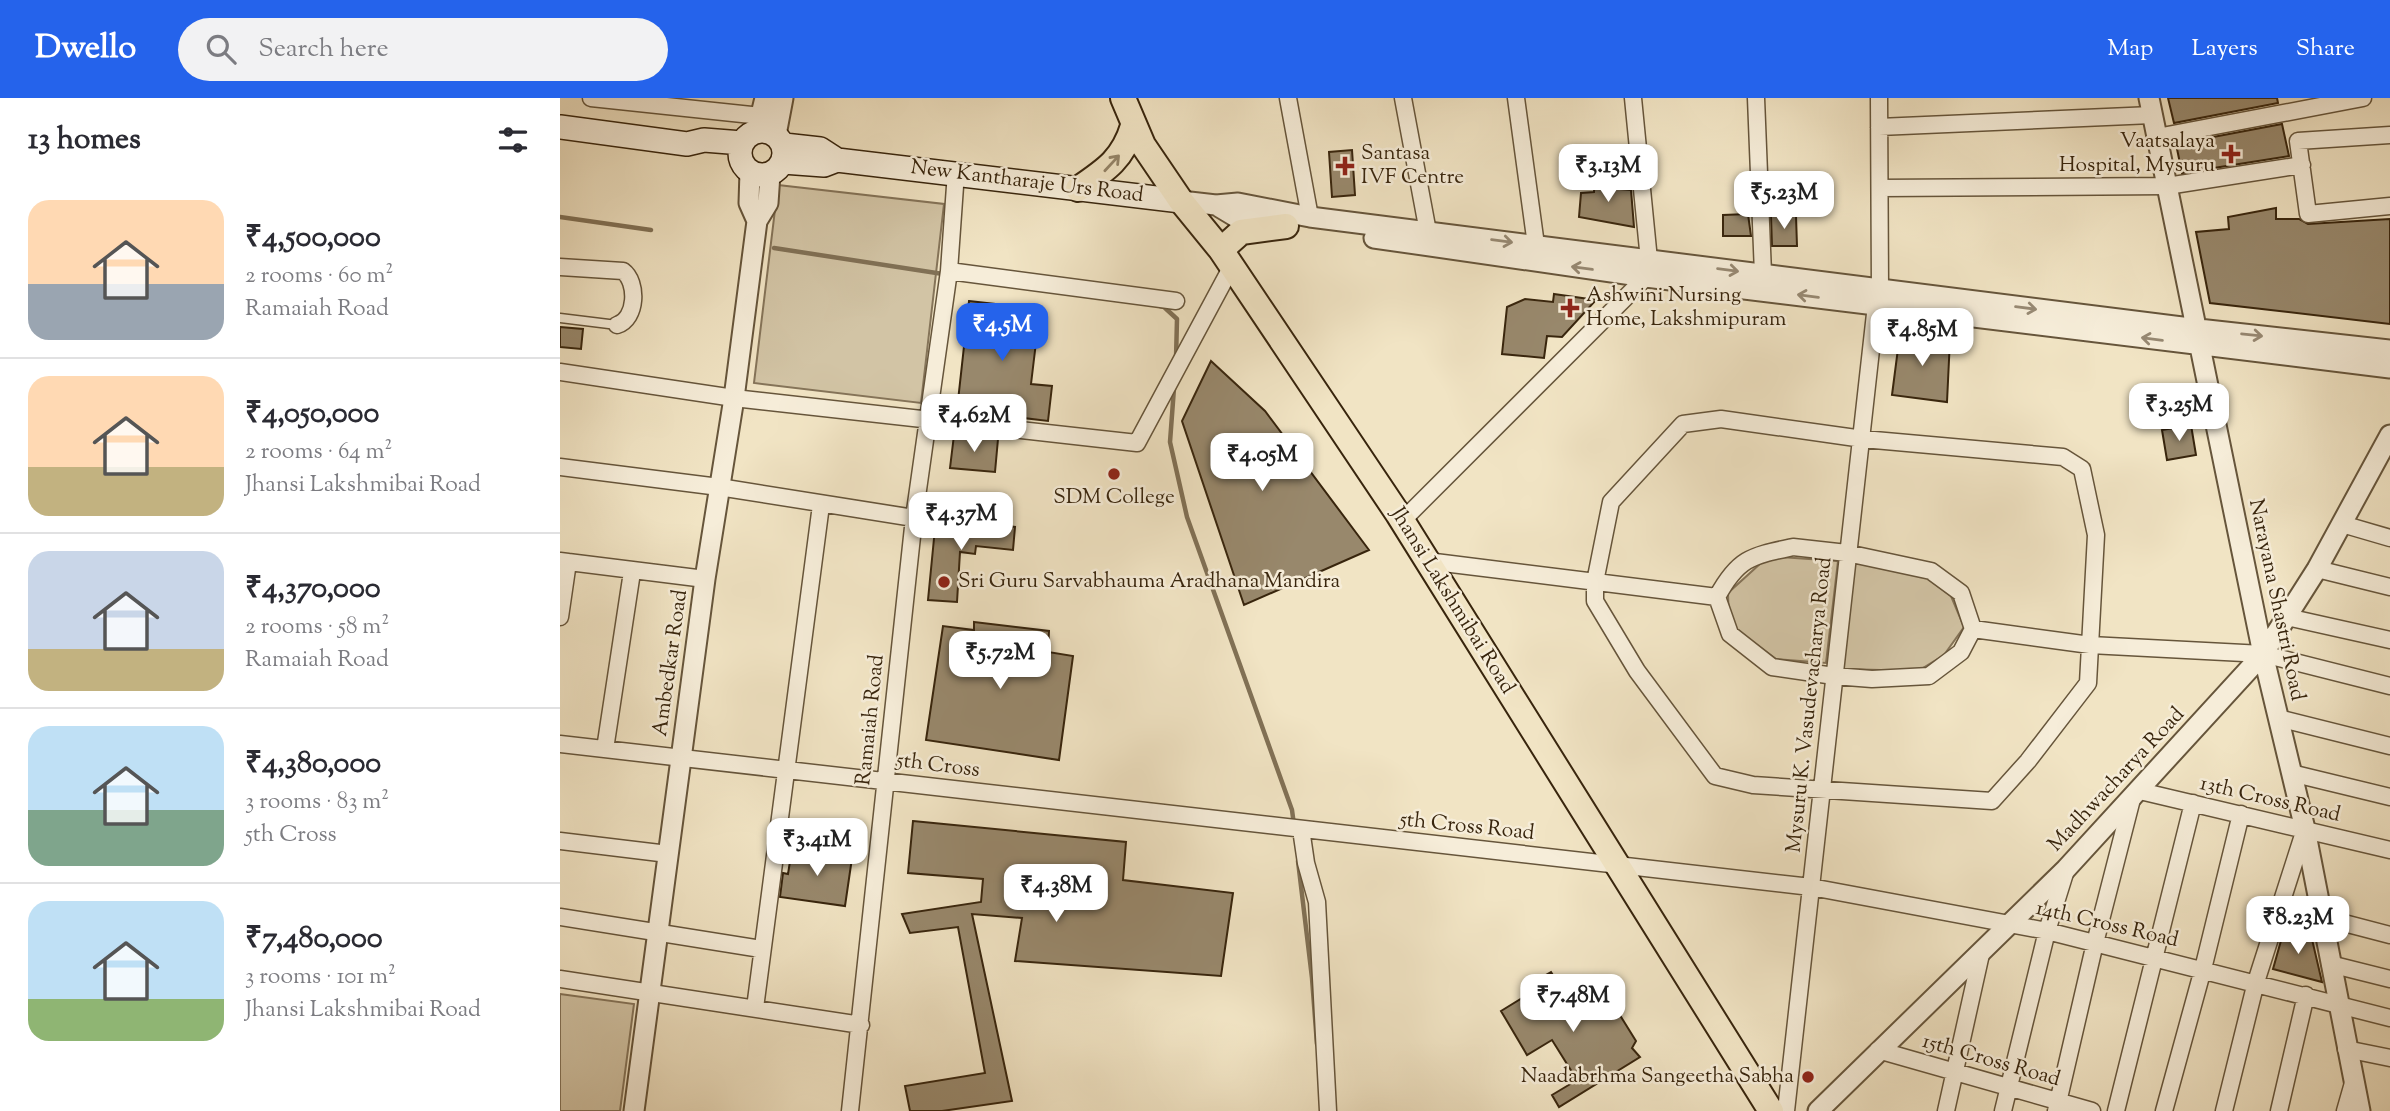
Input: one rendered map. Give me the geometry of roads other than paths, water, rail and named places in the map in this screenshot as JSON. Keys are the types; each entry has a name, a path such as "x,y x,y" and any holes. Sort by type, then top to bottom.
{"main road":[{"name":"Jhansi Lakshmibai Road","path":"1122,98 1133,126 1181,201 1226,258 1402,521 1771,1111"},
{"path":"1078,189 1108,169 1127,146 1133,126"},
{"name":"New Kantharaje Urs Road","path":"560,127 687,144 699,152 763,143 824,165 837,160 1181,201"},
{"path":"1226,258 1241,232 1286,226"}],"street":[{"path":"591,98 763,143"},
{"name":"Ambedkar Road","path":"634,1111 705,579 734,398 757,221 768,204 763,143 783,98"},
{"path":"1289,98 1310,216"},
{"path":"1403,98 1428,232"},
{"path":"1516,98 1536,245"},
{"path":"1402,521 1647,268 1633,98"},
{"path":"1756,98 1763,274"},
{"name":"Mysuru K. Vasudevacharya Road","path":"1786,1111 1878,297 1879,98"},
{"path":"2157,137 2363,98"},
{"path":"1879,127 2150,106"},
{"name":"Narayana Shastri Road","path":"2150,106 2200,337 2263,654 2305,829 2360,1111"},
{"path":"2390,135 2298,141 2308,214 2390,206"},
{"path":"1880,188 2167,186 2302,165"},
{"name":"Ramaiah Road","path":"850,1111 914,518 946,295 956,173"},
{"name":"New Kantharaje Urs Road","path":"1181,201 1216,205"},
{"path":"1216,205 1238,202 1310,216 1536,245 1647,268 1763,274 1878,297"},
{"path":"1216,205 1236,216 1286,226 2200,337 2390,368"},
{"path":"560,372 734,398 1138,443 1226,258"},
{"path":"949,264 1176,301"},
{"path":"560,267 622,271 629,276 634,289 629,316 622,324 617,325"},
{"path":"2200,337 2390,350"},
{"path":"1721,419 1863,439 2063,457 2082,469 2096,535 2088,683 2028,761 1992,801 1753,785 1715,776 1637,671 1595,601 1595,582 1611,502 1683,424 1721,419"},
{"name":"Madhwacharya Road","path":"1818,1111 2066,869 2263,654 2317,569 2387,445"},
{"path":"560,467 719,487 914,518"},
{"path":"755,1008 821,505"},
{"path":"2342,524 2390,538"},
{"path":"1793,547 1847,553 1931,571 1961,593 1973,629 1961,652 1929,676 1872,679 1834,676 1772,667 1730,634 1717,597 1730,573 1757,555 1793,547"},
{"path":"1427,561 1717,597"},
{"path":"560,617 564,562 705,579"},
{"path":"2317,569 2390,587"},
{"path":"605,749 632,572"},
{"path":"2287,617 2390,640"},
{"path":"1973,629 2090,645 2263,654 2390,686"},
{"path":"2278,718 2390,746"},
{"name":"5th Cross","path":"560,744 1306,830"},
{"path":"2291,773 2390,797"},
{"path":"2058,1106 2095,943 2136,795"},
{"name":"13th Cross Road","path":"2136,795 2193,803 2390,850"},
{"path":"2116,1111 2193,803"},
{"path":"2164,1111 2203,969 2241,814"},
{"path":"2224,1111 2256,982 2305,829"},
{"path":"1306,830 1318,912 1328,1111"},
{"name":"5th Cross Road","path":"1306,830 1811,887"},
{"path":"560,841 668,854"},
{"path":"2003,1111 2047,931 2066,869"},
{"name":"14th Cross Road","path":"1811,887 2047,931 2390,1018"},
{"path":"2321,917 2390,935"},
{"path":"560,918 761,949"},
{"path":"1946,1111 1980,954"},
{"path":"2330,964 2390,979"},
{"path":"560,979 861,1025"},
{"path":"2279,1111 2306,995"},
{"path":"2346,1049 2390,1058"},
{"name":"15th Cross Road","path":"1878,1051 2008,1087 2058,1106 2092,1111"},
{"path":"2345,1111 2353,1083"}],"lane":[{"path":"560,318 617,325"}],"waterway":[{"path":"560,217 651,230"},
{"path":"774,248 943,274"},
{"path":"1160,306 1177,319 1176,359"},
{"path":"1174,388 1170,442 1187,517 1292,810 1294,825"},
{"path":"1298,861 1317,1044"}],"place":[{"name":"Vaatsalaya Hospital, Mysuru","path":"2231,154"},
{"name":"Santasa IVF Centre","path":"1345,166"},
{"name":"Ashwini Nursing Home, Lakshmipuram","path":"1570,308"},
{"name":"SDM College","path":"1114,474"},
{"name":"Sri Guru Sarvabhauma Aradhana Mandira","path":"944,582"},
{"name":"Naadabrhma Sangeetha Sabha","path":"1808,1077"}]}
